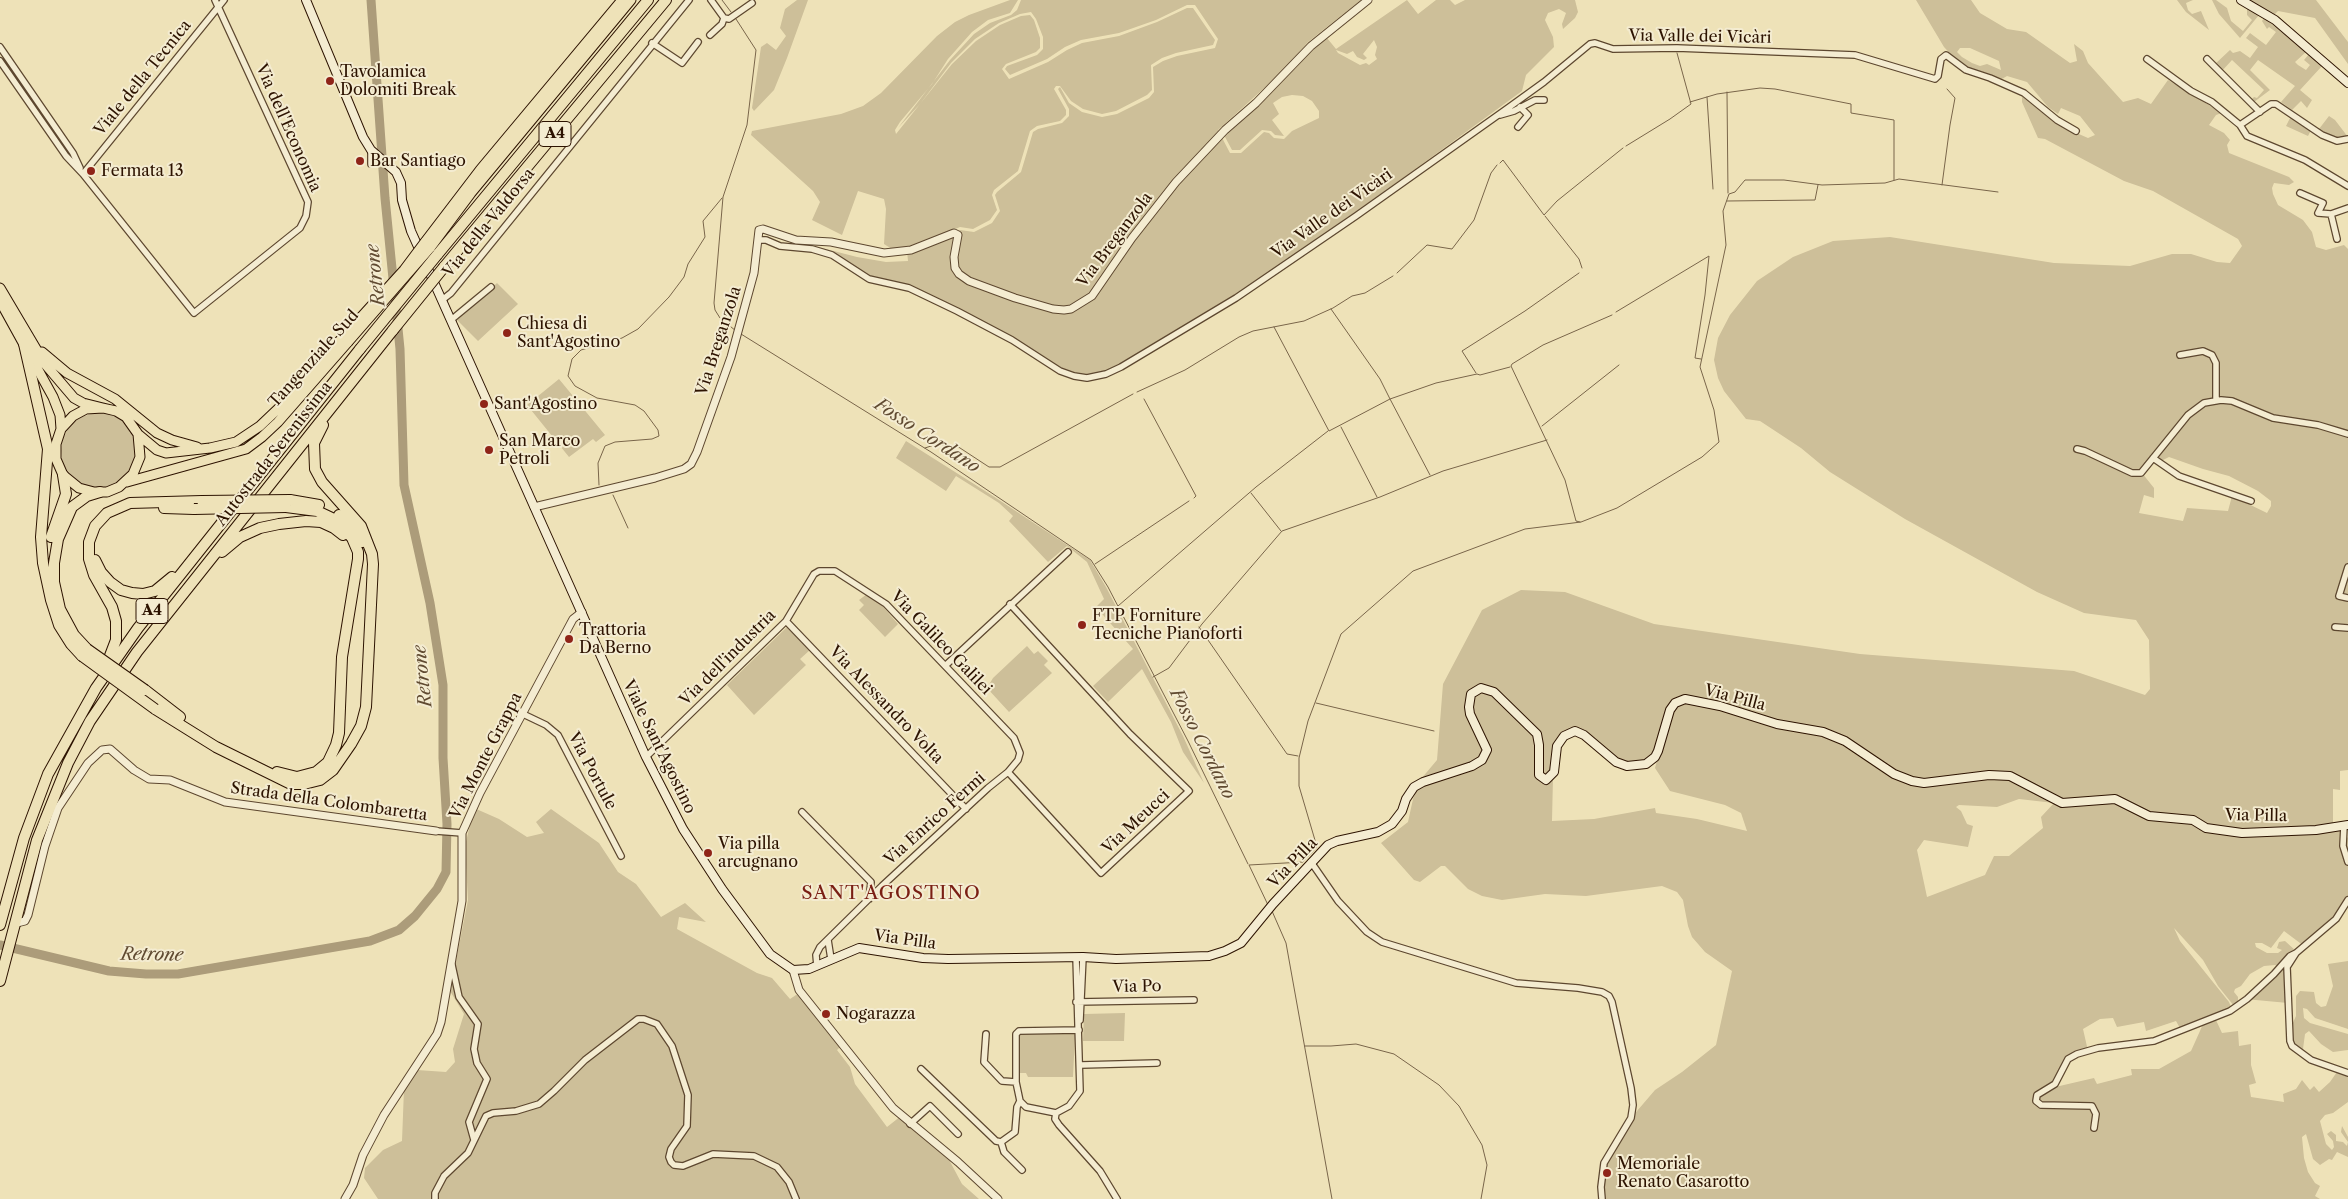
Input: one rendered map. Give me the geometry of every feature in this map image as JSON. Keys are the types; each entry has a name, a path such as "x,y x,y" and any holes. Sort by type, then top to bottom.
{"highway":[{"name":"Tangenziale Sud","path":"431,248 480,170 622,0"},
{"name":"Tangenziale Sud","path":"138,434 157,450 166,453 210,448 236,442 260,426 431,248 471,193 631,0"},
{"name":"Autostrada Serenissima","path":"0,925 24,838 48,774 96,688 123,648 360,349 431,248 648,0"},
{"name":"Autostrada Serenissima","path":"0,981 30,860 58,785 90,721 137,652 370,358 666,0"},
{"path":"0,288 60,415 61,429 56,451 64,475 66,494 51,536 47,559 48,588"},
{"path":"0,301 27,342 74,398 84,403 116,411 126,417 138,434 140,457 133,474 125,483 87,496 72,507 58,539 54,563 54,582 60,609 74,635 85,652 156,709 216,747 265,773 291,784 304,784 320,780 333,770 361,726 366,707 373,576 372,554 365,534 352,514 319,477 314,463 313,450 316,437 322,426 393,330"},
{"name":"Tangenziale Sud","path":"125,483 140,477 213,460 246,449 278,422 345,339"},
{"path":"27,342 67,373 115,399 157,432 188,445 210,448"},
{"path":"27,342 48,448 42,537 48,588 59,625 68,640 85,652 145,690 192,726 254,761 290,776 302,776 316,772 325,766 331,758 339,733 342,657 354,589 358,552 347,532 336,520 317,511 288,503 141,502 124,504 107,513 94,529 88,545 89,559 94,575 114,611 116,640 111,656 68,726 48,774"},
{"path":"61,429 80,412 103,408"},
{"path":"273,458 222,515 178,571 160,588 143,594 127,592 115,586 101,572 94,557 95,544 102,526 112,517 133,509 194,509 288,503 304,501 322,506 350,524 363,544 373,576"},
{"path":"64,475 79,488 100,492"},
{"path":"137,652 226,548 240,537 260,528 306,521 321,522 334,528 344,537 352,553 355,569 354,589"}],"main road":[{"name":"Viale Sant'Agostino","path":"306,0 359,128 371,150 391,166 401,183 402,200 411,231 646,757 683,828 722,889 770,954 796,970"},
{"path":"2241,0 2275,20 2348,83"},
{"name":"Via Pilla","path":"796,970 820,964 850,950 868,948 923,958 1080,957 1116,959 1209,956 1241,942 1272,904 1328,845 1337,841 1378,832 1392,824 1402,811 1406,799 1414,787 1423,782 1472,766 1482,760 1487,750 1470,714 1469,707 1471,694 1481,688 1494,692 1537,734 1539,775 1546,780 1554,772 1557,746 1564,736 1575,731 1584,734 1616,762 1634,766 1651,761 1658,751 1670,710 1675,704 1685,700 1720,706 1777,724 1823,732 1845,741 1894,774 1912,781 1924,783 1989,775 2010,776 2062,803 2114,799 2149,816 2193,820 2206,828 2242,833 2316,830 2346,826"}],"street":[{"name":"Via dell'Economia","path":"0,61 66,156 83,174 194,313 300,228 306,216 308,202 215,0"},
{"name":"Viale della Tecnica","path":"83,174 224,0"},
{"name":"Via della Valdorsa","path":"442,300 451,293 652,43 689,0"},
{"path":"711,0 724,18 729,19 752,3"},
{"name":"Via Breganzola","path":"534,507 655,478 687,467 697,452 740,326 754,273 759,230 764,229 796,240 831,242 884,253 911,250 954,233 958,235 954,257 955,268 958,274 969,281 1015,298 1053,309 1071,309 1092,296 1132,238 1176,182 1225,130 1256,103 1327,32 1368,0"},
{"path":"710,35 722,24 724,18"},
{"path":"652,43 682,63 698,42"},
{"name":"Via Valle dei Vicàri","path":"758,240 766,240 780,246 812,250 832,255 869,279 909,288 1019,344 1066,374 1081,378 1098,376 1121,367 1236,298 1544,82 1586,46 1595,43 1613,49 1677,48 1855,56 1935,79 1938,76 1941,59 1946,55 1966,70 2024,93 2057,120 2076,131"},
{"name":"Via dell'Economia","path":"0,48 73,154 83,174"},
{"path":"2147,59 2190,91 2212,102 2240,125 2247,136 2305,160 2348,186"},
{"path":"2207,59 2260,112"},
{"path":"1498,115 1503,115 1535,100 1544,100"},
{"path":"2240,125 2272,104 2280,105 2322,135 2337,141 2348,138"},
{"path":"1518,127 1528,116 1520,107"},
{"path":"371,150 371,164"},
{"path":"2300,193 2322,203 2318,213 2331,214 2348,208"},
{"path":"2331,214 2337,239"},
{"path":"451,320 491,287"},
{"path":"2180,355 2203,351 2212,355 2216,363 2216,401"},
{"path":"2077,449 2137,474 2141,473 2188,415 2204,404 2216,401 2232,402 2273,418 2318,425 2348,434"},
{"path":"2154,458 2179,476 2251,501"},
{"path":"946,665 1068,552"},
{"path":"2348,567 2339,596 2348,598"},
{"name":"Via dell'industria","path":"646,757 786,622 814,574 820,571"},
{"name":"Via Galileo Galilei","path":"820,571 836,571 886,604 1014,738 1020,753 1018,760"},
{"name":"Via Meucci","path":"1008,772 1101,873 1189,791 1130,734 1010,604"},
{"name":"Via Monte Grappa","path":"345,1199 353,1185 363,1155 384,1116 437,1034 441,1022 450,960 462,901 459,832 573,619 582,612"},
{"name":"Via Alessandro Volta","path":"786,622 966,808"},
{"path":"2335,627 2348,628"},
{"name":"Via Portule","path":"523,714 546,724 558,735 621,856"},
{"name":"Strada della Colombaretta","path":"17,924 25,920 28,915 45,846 58,808 88,763 102,750 110,749 134,770 149,779 170,780 225,802 436,831"},
{"name":"Via Enrico Fermi","path":"820,964 817,952 828,940 966,808 1008,772 1018,760"},
{"path":"802,812 871,882 869,899"},
{"path":"2346,826 2343,846 2348,862"},
{"path":"436,831 459,832"},
{"path":"1311,862 1338,901 1367,932 1382,942 1516,982 1585,989 1609,996 1612,1002 1631,1088 1633,1105 1631,1118 1604,1163 1601,1187 1602,1199"},
{"path":"2094,1128 2096,1114 2092,1106 2041,1105 2036,1101 2036,1095 2056,1084 2068,1059 2077,1054 2098,1048 2154,1041 2230,1011 2247,999 2290,956 2324,931 2336,919 2348,900"},
{"path":"828,940 832,959"},
{"path":"2296,953 2287,967 2290,1041 2292,1046 2304,1056 2348,1073"},
{"path":"1079,1030 1019,1031 1016,1034 1016,1082 1020,1100 1026,1107 1056,1113 1076,1100 1080,1091 1081,1065 1078,1002 1080,957"},
{"path":"450,960 459,997 478,1024 474,1049 477,1063 487,1079 469,1122 474,1140"},
{"path":"796,970 799,990 893,1108 958,1162 998,1199"},
{"name":"Via Po","path":"1078,1002 1194,1000"},
{"path":"435,1199 435,1194 444,1176 468,1153 486,1116 493,1113 516,1111 539,1104 554,1092 585,1060 638,1019 649,1019 657,1024 672,1046 688,1095 687,1126 672,1150 669,1157 671,1162 674,1165 682,1166 713,1154 754,1156 777,1167 789,1182 796,1199"},
{"path":"986,1034 984,1062 1002,1081 1016,1082"},
{"path":"1081,1065 1157,1062"},
{"path":"921,1069 992,1138 1001,1142 1004,1152 1022,1170"},
{"path":"1001,1142 1015,1132 1017,1107 1020,1100"},
{"path":"910,1124 930,1106 958,1134"},
{"path":"1056,1113 1055,1119 1059,1125 1100,1171 1117,1199"}],"shaded area":[{"path":"797,0 808,0 787,58 774,90 754,111 752,108 761,47 767,43 776,50 786,36 780,28 785,9"},
{"path":"1010,0 1018,0 1010,13 988,20 972,32 948,59 932,84 900,122 895,130 896,134 952,64 976,41 1000,25 1021,16 1030,15 1034,20 1040,38 1040,48 1036,52 1006,64 1002,69 1009,79 1048,62 1082,43 1119,36 1157,22 1187,8 1193,8 1215,40 1213,45 1176,53 1162,58 1151,65 1152,90 1147,95 1116,111 1102,114 1083,109 1071,101 1060,86 1056,86 1054,89 1066,110 1066,115 1060,121 1037,126 1030,131 1018,171 994,190 992,195 997,210 990,220 973,229 960,227 910,248 892,249 884,244 886,209 884,199 858,191 842,235 812,220 820,202 813,191 751,135 752,131 841,114 863,106 881,93 937,36 955,22"},
{"path":"1021,0 1361,0 1308,42 1284,70 1218,130 1230,153 1241,153 1264,132 1269,133 1274,138 1284,139 1292,131 1319,118 1319,111 1312,101 1303,96 1292,95 1282,97 1273,103 1279,114 1272,120 1284,136 1262,130 1240,150 1232,150 1224,135 1260,105 1327,38 1336,49 1407,0 1418,14 1436,0 1450,0 1455,5 1465,0 1575,0 1578,12 1575,18 1563,29 1562,24 1566,13 1559,9 1548,13 1545,20 1553,37 1554,47 1526,75 1522,91 1355,213 1234,295 1120,364 1097,374 1081,375 1061,368 1013,338 910,285 870,276 833,252 799,245 886,262 908,261 907,251 960,230 974,232 992,223 1000,211 995,195 1021,172 1033,132 1062,123 1069,116 1069,109 1058,89 1060,87 1069,103 1082,112 1102,117 1117,114 1149,98 1154,92 1153,67 1177,56 1215,48 1218,39 1195,5 1187,5 1156,20 1119,33 1081,40 1065,47 1047,59 1010,75 1005,69 1007,66 1037,55 1043,49 1043,37 1036,19 1031,12 1020,14 999,23 975,39 951,63 920,104 898,128 950,60 974,34 990,23 1011,15 1017,10","holes":["1374,40 1377,47 1375,55 1377,59 1369,65 1366,63 1360,65 1336,50 1347,54 1353,51 1357,57 1364,60 1367,58 1363,54"]},
{"path":"1916,0 1971,0 1980,13 2007,29 2026,32 2070,63 2077,61 2074,44 2083,51 2088,63 2123,102 2138,98 2151,104 2168,80 2222,113 2216,115 2209,125 2224,133 2230,140 2227,145 2229,153 2289,177 2294,182 2289,185 2274,183 2272,188 2273,194 2278,205 2303,220 2312,232 2316,247 2326,250 2344,245 2348,249 2348,770 2340,771 2340,790 2333,789 2333,824 2348,838 2348,907 2304,946 2284,931 2271,948 2262,943 2255,943 2256,947 2267,953 2278,953 2282,950 2277,948 2279,942 2285,941 2296,951 2289,959 2288,1003 2245,999 2280,968 2275,965 2264,966 2250,974 2241,986 2235,989 2234,992 2238,997 2238,1005 2234,1006 2218,986 2203,960 2174,928 2180,941 2229,1002 2231,1007 2215,1018 2222,1033 2238,1031 2239,1046 2251,1044 2251,1065 2256,1083 2249,1085 2251,1097 2284,1102 2283,1094 2296,1089 2302,1080 2310,1090 2314,1086 2319,1092 2330,1082 2339,1069 2348,1073 2348,1102 2333,1113 2325,1115 2320,1121 2326,1144 2332,1150 2334,1147 2333,1141 2327,1134 2331,1131 2336,1135 2336,1141 2343,1142 2347,1146 2348,1142 2348,1157 2337,1152 2332,1160 2329,1159 2320,1165 2313,1159 2306,1134 2302,1137 2304,1158 2308,1172 2315,1183 2320,1186 2315,1196 2320,1199 1602,1199 1604,1163 1631,1118 1655,1090 1682,1072 1716,1045 1732,971 1705,952 1692,937 1683,900 1677,892 1662,886 1586,896 1545,894 1502,900 1482,896 1468,889 1445,866 1441,866 1420,882 1414,880 1381,843 1408,822 1413,799 1421,779 1437,760 1443,684 1482,610 1521,590 1565,592 1654,624 1860,654 2074,671 2145,695 2150,689 2149,640 2136,620 2084,613 2037,592 1905,519 1830,472 1801,448 1760,421 1746,419 1724,391 1718,378 1714,360 1718,338 1730,315 1757,281 1793,257 1833,241 1890,237 2054,263 2130,266 2172,254 2191,254 2217,262 2230,263 2242,246 2238,239 2153,191 2124,181 2045,139 2038,138 2022,102 2022,96 2028,98 2065,128 2088,138 2095,135 2080,116 2061,108 2058,114 2048,107 2027,82 2007,76 2002,79 1966,68 1944,47","holes":["1960,48 1970,48 1999,61 2001,70 1987,64 1980,66 1972,63 1957,52","2155,457 2161,461 2169,457 2229,476 2258,491 2271,501 2271,506 2267,513 2232,496 2228,511 2187,508 2183,521 2139,513 2144,495 2154,498 2154,488 2142,473","1570,733 1583,736 1627,767 1658,757 1655,768 1670,791 1725,805 1741,813 1747,831 1697,819 1656,813 1655,808 1594,819 1552,821 1553,777 1559,747","2019,799 2054,803 2041,817 2043,828 2009,856 1994,856 1985,875 1927,897 1917,850 1924,840 1968,847 1973,826 1967,824 1961,811 1956,807 1959,805 1997,807","2113,1018 2117,1027 2144,1022 2146,1031 2176,1021 2181,1030 2204,1022 2191,1051 2159,1069 2131,1069 2132,1075 2097,1084 2094,1078 2051,1088 2073,1056 2088,1051 2083,1029 2100,1019"]},
{"path":"2177,0 2193,0 2186,3 2188,10 2192,14 2201,11 2209,30 2186,12"},
{"path":"2212,0 2216,0 2227,8 2231,21 2243,31 2252,20 2247,15 2247,8 2259,15 2240,38 2219,14"},
{"path":"2244,0 2316,0 2348,42 2348,64 2315,18 2278,11 2274,15"},
{"path":"2264,18 2306,52 2295,62 2298,65 2306,70 2310,65 2304,60 2309,54 2322,66 2300,90 2312,100 2307,108 2301,101 2292,110 2281,102 2295,86 2258,60 2250,70 2270,90 2254,102 2251,100 2254,97 2257,98 2264,90 2232,60 2221,72 2214,65 2230,50 2233,53 2240,51 2250,58 2258,47 2246,38 2250,33 2266,45 2276,32 2269,27 2267,29 2262,21"},
{"path":"2291,116 2311,130 2308,136 2286,126"},
{"path":"2329,116 2335,120 2348,137 2341,140 2329,136 2319,129"},
{"path":"497,283 518,304 478,341 457,320"},
{"path":"559,379 605,435 596,442 593,439 569,457 527,405"},
{"path":"99,413 113,416 126,424 134,437 137,451 134,465 126,478 113,486 99,489 85,486 72,478 64,465 61,451 64,437 72,424 85,416"},
{"path":"906,441 1090,560 1106,587 1183,736 1204,783 1183,752 1171,722 1142,669 1108,702 1093,686 1133,649 1096,607 1104,599 1087,562 1067,546 1048,562 1009,521 1013,516 999,503 956,476 946,491 896,458"},
{"path":"867,594 878,601 898,624 885,637 859,610 864,605 859,600"},
{"path":"787,627 810,650 800,659 806,665 754,715 727,685"},
{"path":"1027,646 1034,654 1038,651 1048,661 1044,665 1052,673 1009,712 987,688 993,678"},
{"path":"474,808 499,819 527,837 544,833 536,822 551,809 599,843 618,872 636,884 661,917 685,903 706,922 679,917 677,929 757,973 772,978 790,999 799,993 842,1045 837,1050 850,1067 855,1084 887,1127 901,1116 947,1156 962,1184 979,1199 378,1199 364,1178 365,1168 383,1150 402,1141 404,1089 417,1070 446,1072 455,1062 453,1049 464,1014 450,991 468,900 465,846"},
{"path":"2348,961 2348,1029 2315,1018 2307,1009 2303,1008 2304,1018 2310,1023 2348,1034 2348,1050 2333,1052 2321,1044 2309,1031 2305,1034 2303,1049 2305,1055 2293,1046 2291,1027 2296,1016 2296,996 2300,991 2314,992 2316,1003 2321,1007 2326,1006 2333,986 2328,964"},
{"path":"1125,1013 1124,1041 1083,1041 1084,1014"},
{"path":"1020,1033 1073,1033 1075,1035 1073,1077 1028,1077 1026,1073 1017,1073 1018,1035"},
{"path":"2342,1126 2348,1137 2348,1142 2341,1132"}],"waterway":[{"name":"Retrone","path":"0,945 109,971 178,974 370,941 399,930 415,916 437,889 446,872 447,824 443,758 443,685 430,603 404,485 400,349 385,198 371,0"},
{"name":"Fosso Cordano","path":"722,0 731,12"},
{"name":"Fosso Cordano","path":"736,19 756,50 747,125 723,197 714,303 715,310 720,318 736,331"},
{"path":"1626,146 1691,104 1677,53"},
{"path":"1690,102 1717,94 1760,88 1775,89 1851,104 1851,113 1894,120 1894,180"},
{"path":"1942,185 1955,98 1947,89"},
{"path":"1727,92 1728,193"},
{"path":"1707,97 1713,189"},
{"path":"1500,163 1503,160 1544,215 1557,201 1623,148"},
{"path":"1397,273 1427,245 1452,249 1474,220 1491,173 1497,165"},
{"path":"1268,905 1249,865 1303,862 1317,847 1299,786 1299,758 1308,721 1341,634 1413,571 1525,529 1581,522 1617,508 1702,457 1719,442 1714,410 1700,367 1726,245 1723,211 1729,194 1735,192 1745,180 1784,180 1822,185 1885,183 1899,179 1998,192"},
{"path":"1727,201 1815,200 1818,185"},
{"path":"599,485 598,463 605,446 615,442 652,439 659,436 658,430 644,411 635,405 597,398 575,386 568,376 572,359 581,350 622,338 638,329 669,297 684,277 688,264 705,237 703,221 722,198"},
{"path":"1545,216 1579,259 1582,268"},
{"path":"1616,312 1709,256 1695,358 1701,359"},
{"path":"1476,373 1462,351 1525,311 1579,273"},
{"path":"1137,392 1185,370 1239,337 1253,331 1304,321 1333,308 1352,296 1365,293 1393,276"},
{"path":"1274,327 1329,431 1390,399 1380,379 1331,309"},
{"path":"1580,522 1576,521 1565,480 1511,366 1543,345 1612,315"},
{"name":"Fosso Cordano","path":"741,334 931,452 1091,560 1108,587 1188,741 1248,864"},
{"path":"1542,426 1619,365"},
{"path":"1430,475 1390,399 1436,383 1510,367"},
{"path":"925,448 934,445 957,446 989,467 1000,467 1133,394"},
{"path":"1144,399 1196,496 1194,498"},
{"path":"1341,427 1377,497"},
{"path":"1118,606 1256,487 1328,431"},
{"path":"1153,677 1169,668 1202,624 1282,531 1380,497 1443,471 1547,440"},
{"path":"1251,493 1281,531"},
{"path":"613,495 628,528"},
{"path":"1095,564 1189,501"},
{"path":"1199,627 1287,754 1298,756"},
{"path":"1316,703 1434,731"},
{"path":"1272,911 1286,943 1332,1199"},
{"path":"1305,1046 1356,1044 1394,1054 1439,1085 1459,1106 1482,1145 1487,1165 1481,1199"}],"place":[{"name":"Tavolamica Dolomiti Break","path":"330,81"},
{"name":"Bar Santiago","path":"360,161"},
{"name":"Fermata 13","path":"91,171"},
{"name":"Chiesa di Sant'Agostino","path":"507,333"},
{"name":"Sant'Agostino","path":"484,404"},
{"name":"San Marco Petroli","path":"489,450"},
{"name":"FTP Forniture Tecniche Pianoforti","path":"1082,625"},
{"name":"Trattoria Da Berno","path":"569,639"},
{"name":"Via pilla arcugnano","path":"708,853"},
{"name":"Nogarazza","path":"826,1014"},
{"name":"Memoriale Renato Casarotto","path":"1607,1173"}],"district":[{"name":"SANT'AGOSTINO","path":"891,894"}]}
